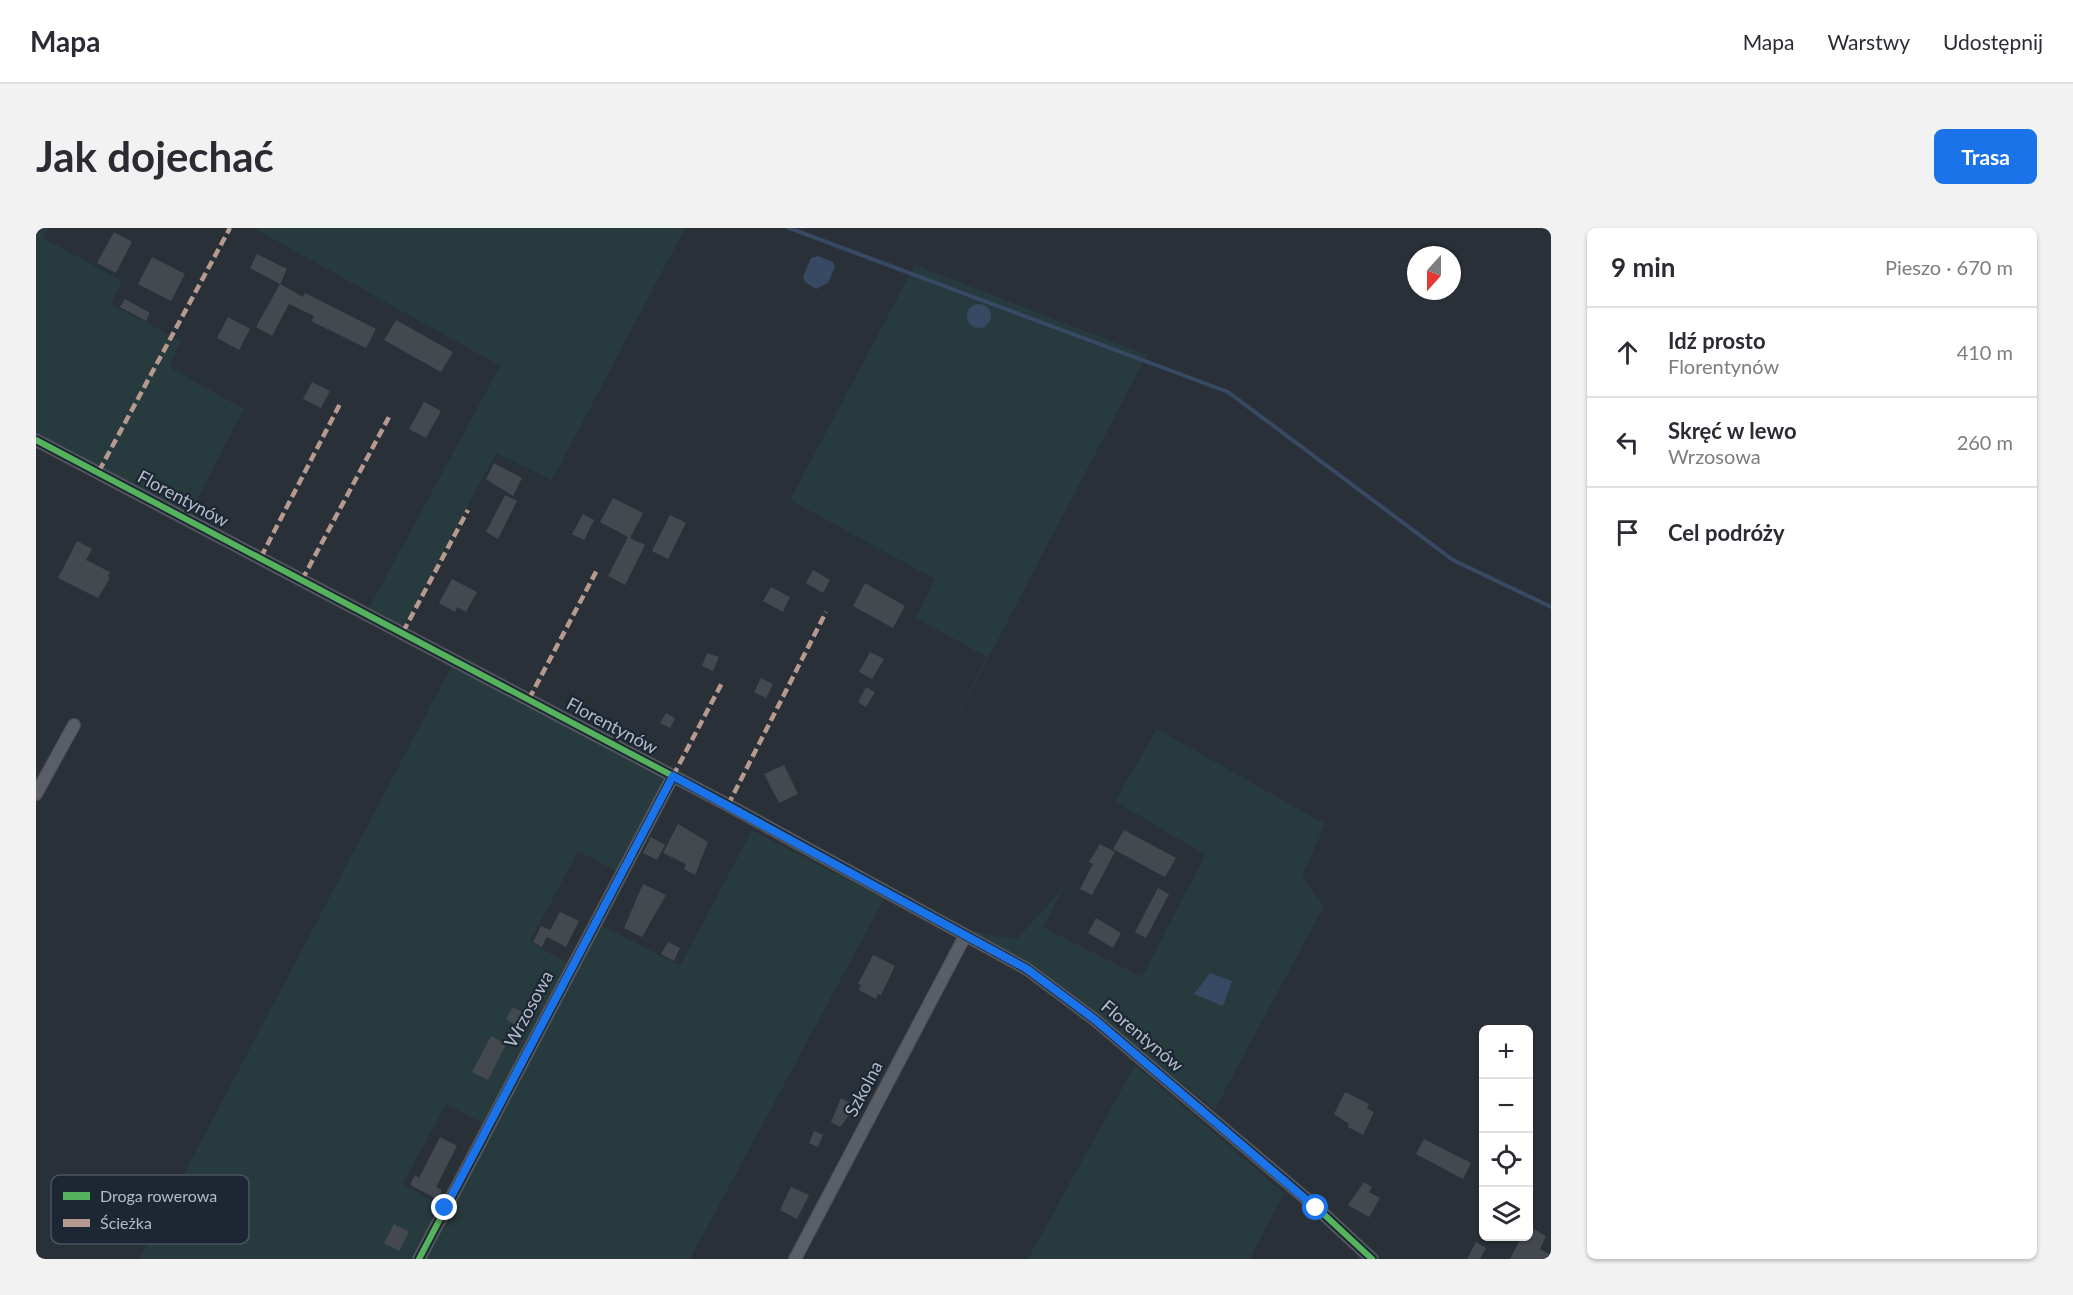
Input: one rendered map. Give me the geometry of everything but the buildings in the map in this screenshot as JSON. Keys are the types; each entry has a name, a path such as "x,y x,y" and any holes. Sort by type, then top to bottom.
{"street":[{"name":"Florentynów","path":"36,440 673,776 1027,969 1094,1019 1316,1208 1372,1259"},
{"path":"36,794 74,725"},
{"name":"Wrzosowa","path":"419,1259 673,776"},
{"name":"Szkolna","path":"795,1259 964,936"}],"green space":[{"path":"36,228 48,228 43,238 122,281 111,304 181,341 169,367 244,409 189,515 36,432"},
{"path":"254,228 685,228 552,480 496,453 403,627 368,610 500,366"},
{"path":"915,265 1147,355 873,878 987,657 916,618 935,579 790,500"},
{"path":"451,667 660,774 664,783 616,871 578,851 530,942 568,963 484,1124 446,1104 403,1184 445,1208 418,1259 139,1259 147,1244 249,1244 249,1175 183,1175"},
{"path":"1157,729 1325,824 1302,877 1324,906 1215,1109 1030,964 966,930 1017,939 1065,886 1043,927 1142,977 1205,855 1115,801"},
{"path":"752,830 884,899 690,1259 424,1259 599,924 680,966"},
{"path":"1135,1065 1284,1193 1250,1259 1028,1259"}],"water":[{"path":"818,256 833,262 835,267 828,283 816,289 805,282 803,277 811,258"},
{"path":"979,304 987,308 991,316 987,324 979,328 971,324 967,316 971,308"},
{"path":"1210,973 1232,981 1223,1006 1194,994"}],"waterway":[{"path":"789,228 1228,392 1453,560 1551,607"}],"marked path":[{"path":"99,471 230,228"},
{"path":"261,557 341,402"},
{"path":"302,580 389,417"},
{"path":"403,632 468,510"},
{"path":"529,699 597,570"},
{"path":"728,805 826,612"},
{"path":"673,776 723,681"}],"cycle path":[{"path":"36,440 728,805 1027,969 1094,1019 1316,1207 1372,1259"},
{"path":"419,1259 673,776"}],"route":[{"path":"445,1208 673,776 1027,969 1094,1019 1316,1208"}]}
